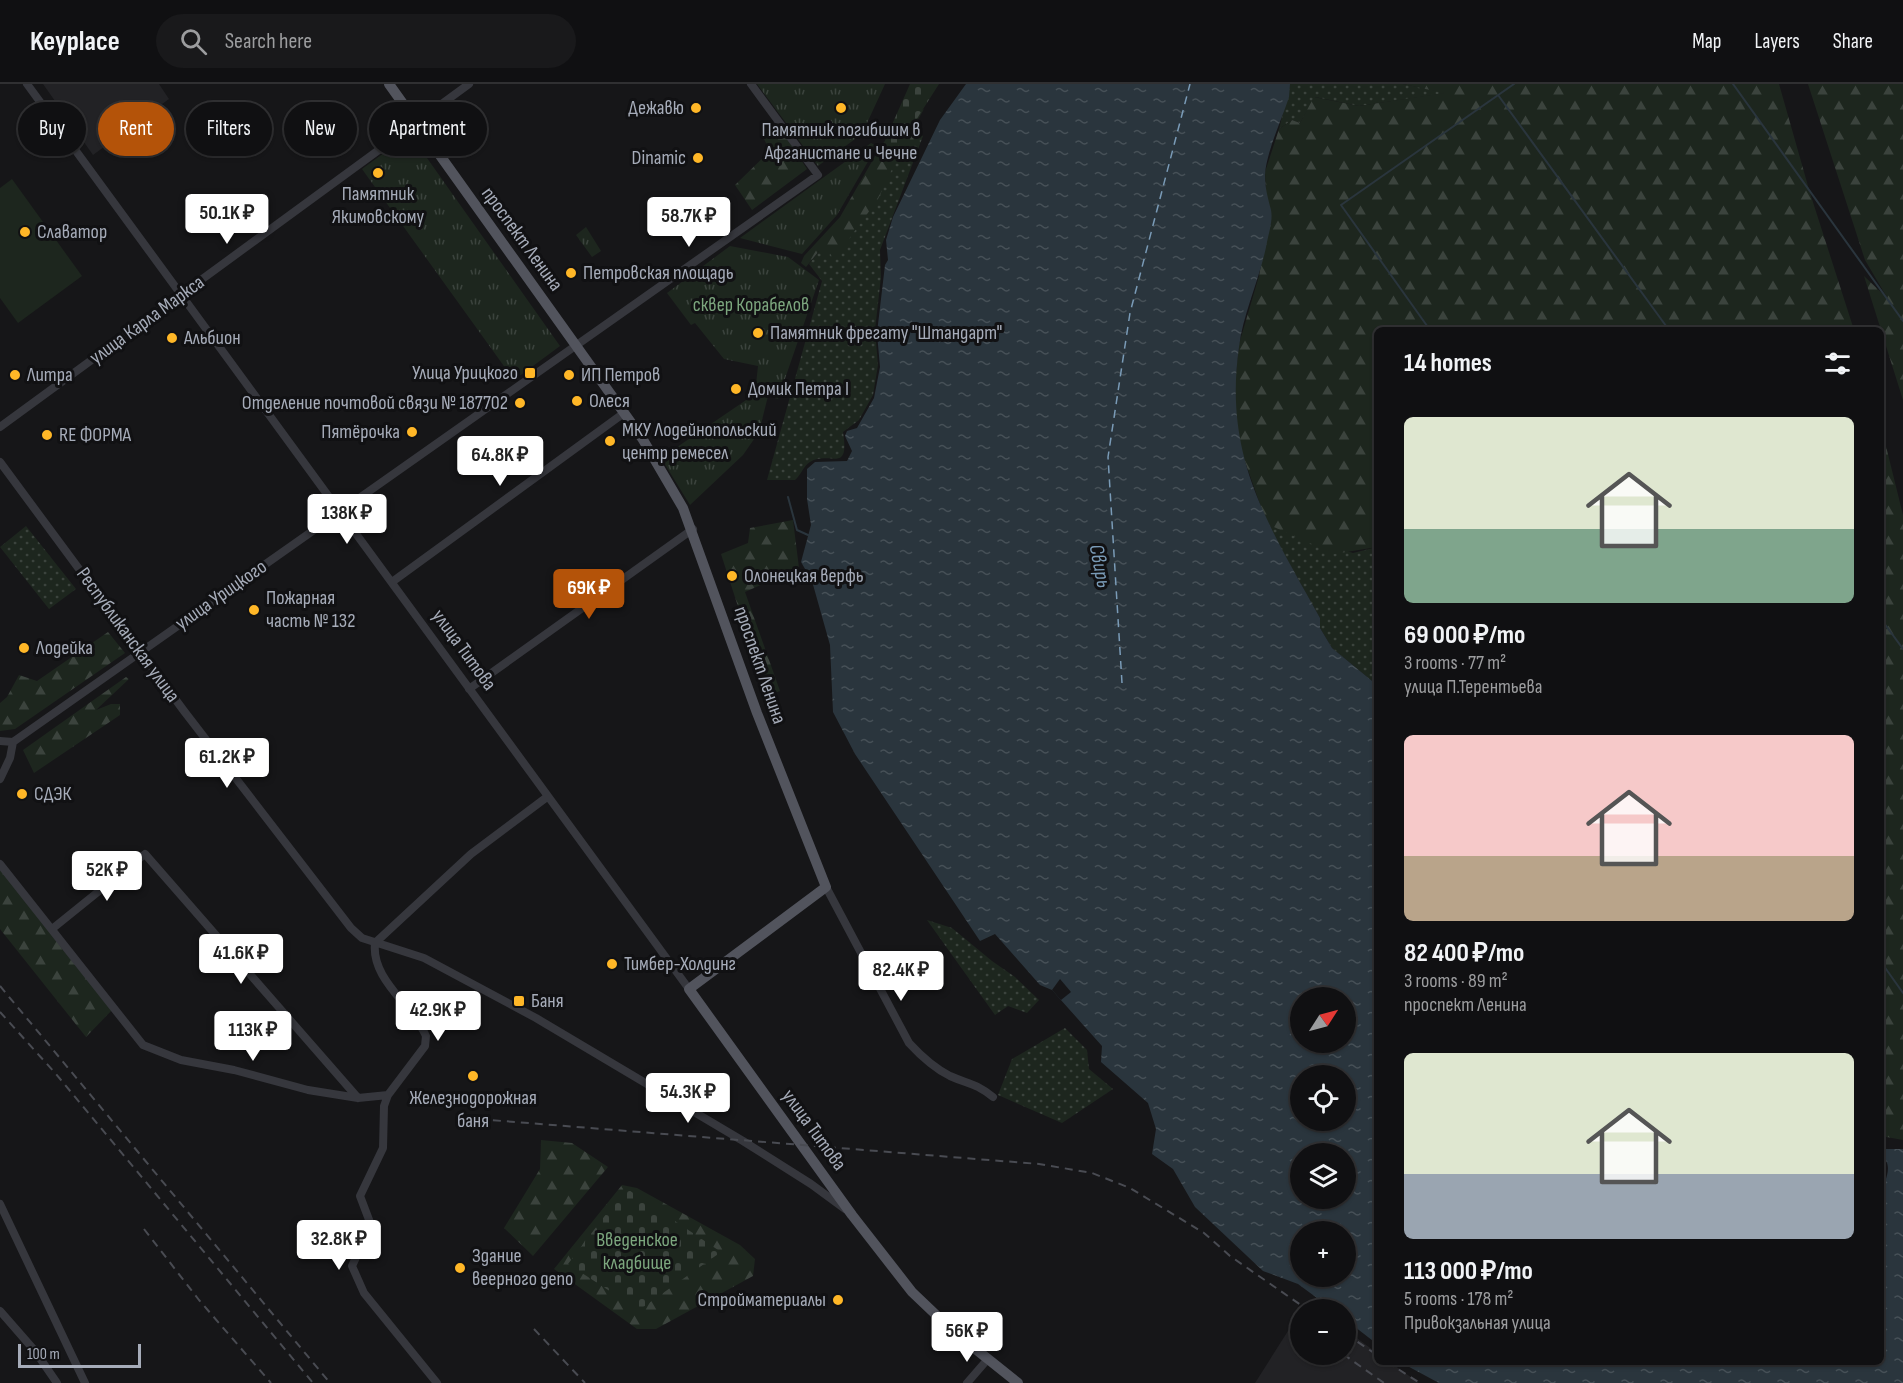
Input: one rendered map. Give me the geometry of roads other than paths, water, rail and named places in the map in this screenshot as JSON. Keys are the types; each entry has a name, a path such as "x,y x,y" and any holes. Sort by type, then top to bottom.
{"main road":[{"name":"проспект Ленина","path":"389,84 401,102"},
{"name":"проспект Ленина","path":"440,156 656,458 693,529 757,713 826,887"},
{"path":"689,989 826,887"},
{"name":"улица Титова","path":"689,989 852,1215 923,1304 987,1360 1018,1383"}],"street":[{"name":"улица Титова","path":"27,84 689,989"},
{"name":"улица Карла Маркса","path":"445,102 469,84"},
{"name":"улица Урицкого","path":"13,742 818,175 751,84"},
{"name":"улица Карла Маркса","path":"0,428 371,156"},
{"path":"392,582 624,413"},
{"name":"Республиканская улица","path":"0,462 340,915 362,938 424,958 536,1018 743,1141 811,1184 852,1215"},
{"path":"470,689 693,529"},
{"path":"0,741 13,742 10,758 0,779"},
{"path":"437,1383 364,1293 352,1266 370,1225 360,1196 383,1148 384,1106 388,1095 425,1046 426,1036 379,970 374,955 375,943 471,854 547,796"},
{"path":"52,929 145,854 358,1098"},
{"path":"0,864 143,1045 181,1060 234,1070 308,1090 358,1098 388,1095"},
{"name":"проспект Ленина","path":"826,887 909,1043 926,1061 951,1076 978,1085 993,1097"},
{"path":"0,1204 85,1383"},
{"path":"0,1311 35,1352 57,1383"},
{"path":"967,1383 987,1360"}],"water":[{"name":"Свирь","path":"966,84 1290,84 1289,97 1266,166 1271,222 1241,334 1236,387 1238,424 1244,457 1254,490 1320,618 1320,628 1332,648 1374,683 1374,1342 1356,1328 1356,1299 1318,1299 1302,1287 1356,1287 1356,1221 1290,1221 1290,1281 1263,1271 1195,1207 1173,1169 1152,1154 1156,1129 1148,1103 1101,1062 1102,1046 1052,990 1040,985 995,934 980,941 855,754 833,712 830,645 812,581 801,562 811,525 807,499 807,469 815,462 847,461 852,451 845,436 847,431 857,428 874,398 880,367 877,333 885,265 888,260 886,240 893,217 940,120"},
{"path":"1884,1149 1903,1149 1903,1383 1439,1383 1406,1365 1884,1365 1884,1182 1888,1167"}],"waterway":[{"path":"1428,327 1341,205 1514,84"},
{"path":"1733,84 1903,321"},
{"path":"1498,95 1667,327"},
{"path":"788,497 797,530 808,535"},
{"path":"1884,623 1903,649"},
{"path":"1884,966 1903,993"}],"railway":[{"path":"0,986 330,1383"},
{"path":"0,1012 56,1074 313,1383"},
{"path":"465,1118 1039,1164 1092,1173 1130,1188 1204,1233 1230,1256 1292,1299"},
{"path":"144,1229 199,1300 271,1383"},
{"path":"534,1329 585,1383"},
{"path":"1356,1341 1374,1353"},
{"path":"1356,1363 1384,1383"},
{"path":"1392,1365 1420,1383"}],"place":[{"name":"Дежавю","path":"696,108"},
{"name":"Памятник погибшим в Афганистане и Чечне","path":"841,108"},
{"name":"Dinamic","path":"698,158"},
{"name":"Памятник Якимовскому","path":"378,173"},
{"name":"Славатор","path":"25,232"},
{"name":"Петровская площадь","path":"571,273"},
{"name":"Памятник фрегату \"Штандарт\"","path":"758,333"},
{"name":"Альбион","path":"172,338"},
{"name":"Улица Урицкого","path":"530,373"},
{"name":"Литра","path":"15,375"},
{"name":"ИП Петров","path":"569,375"},
{"name":"Домик Петра I","path":"736,389"},
{"name":"Олеся","path":"577,401"},
{"name":"Отделение почтовой связи № 187702","path":"520,403"},
{"name":"Пятёрочка","path":"412,432"},
{"name":"RE ФОРМА","path":"47,435"},
{"name":"МКУ Лодейнопольский центр ремесел","path":"610,441"},
{"name":"Олонецкая верфь","path":"732,576"},
{"name":"Пожарная часть № 132","path":"254,610"},
{"name":"Лодейка","path":"24,648"},
{"name":"СДЭК","path":"22,794"},
{"name":"Тимбер-Холдинг","path":"612,964"},
{"name":"Баня","path":"519,1001"},
{"name":"Железнодорожная баня","path":"473,1076"},
{"name":"Здание веерного депо","path":"460,1268"},
{"name":"Стройматериалы","path":"838,1300"}],"park label":[{"name":"сквер Корабелов","path":"751,305"},
{"name":"Введенское кладбище","path":"637,1252"}]}
